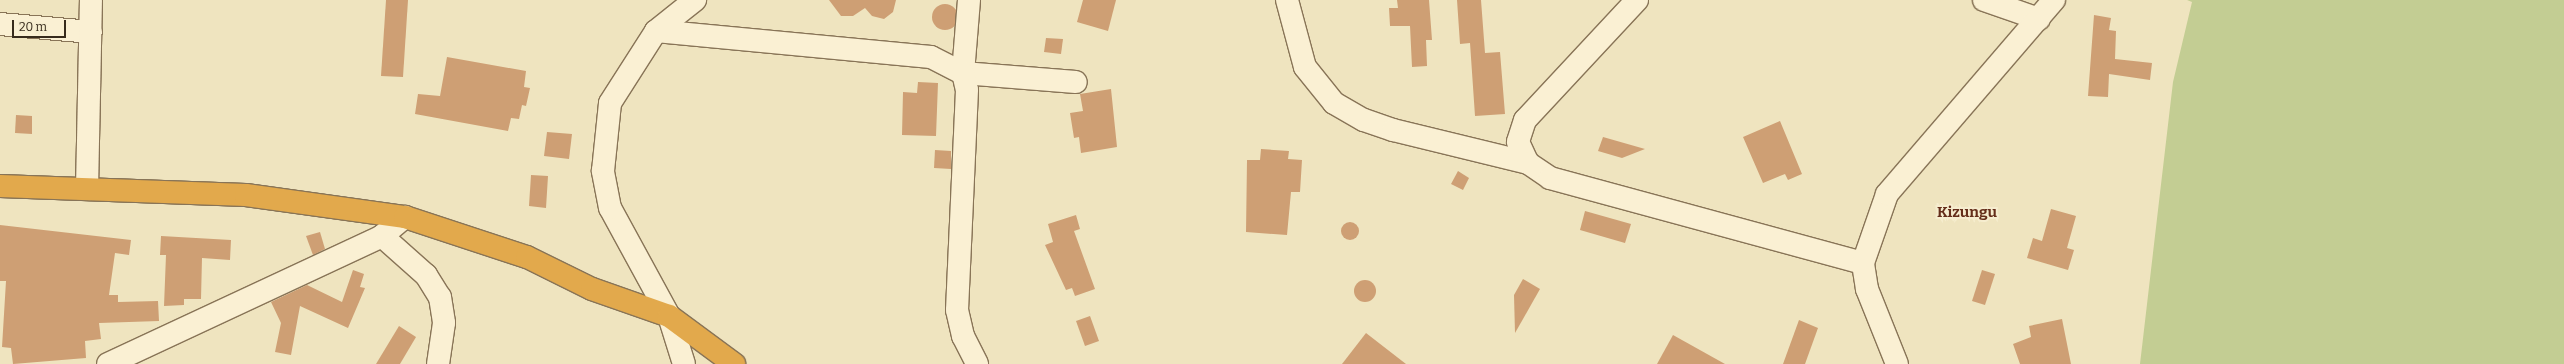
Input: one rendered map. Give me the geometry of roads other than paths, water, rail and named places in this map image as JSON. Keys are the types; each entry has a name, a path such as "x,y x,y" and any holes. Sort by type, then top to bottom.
{"highway":[{"path":"0,186 246,195 405,217 527,257 592,289 669,316 734,364"}],"street":[{"path":"87,190 91,0"},
{"path":"684,364 669,316 610,208 603,172 610,103 656,31 695,0"},
{"path":"968,0 963,73 967,90 957,310 963,336 977,364"},
{"path":"1287,0 1305,67 1334,103 1364,120 1393,130 1528,163 1550,178 1863,263"},
{"path":"1528,163 1518,142 1525,120 1637,0"},
{"path":"1984,0 2039,19"},
{"path":"1897,364 1867,289 1863,263 1888,194 2054,0"},
{"path":"0,24 91,32"},
{"path":"656,31 931,57 963,73 1076,82"},
{"path":"108,364 382,236 405,217"},
{"path":"382,236 426,275 440,297 444,322 438,364"}],"district":[{"name":"Kizungu","path":"1967,213"}]}
